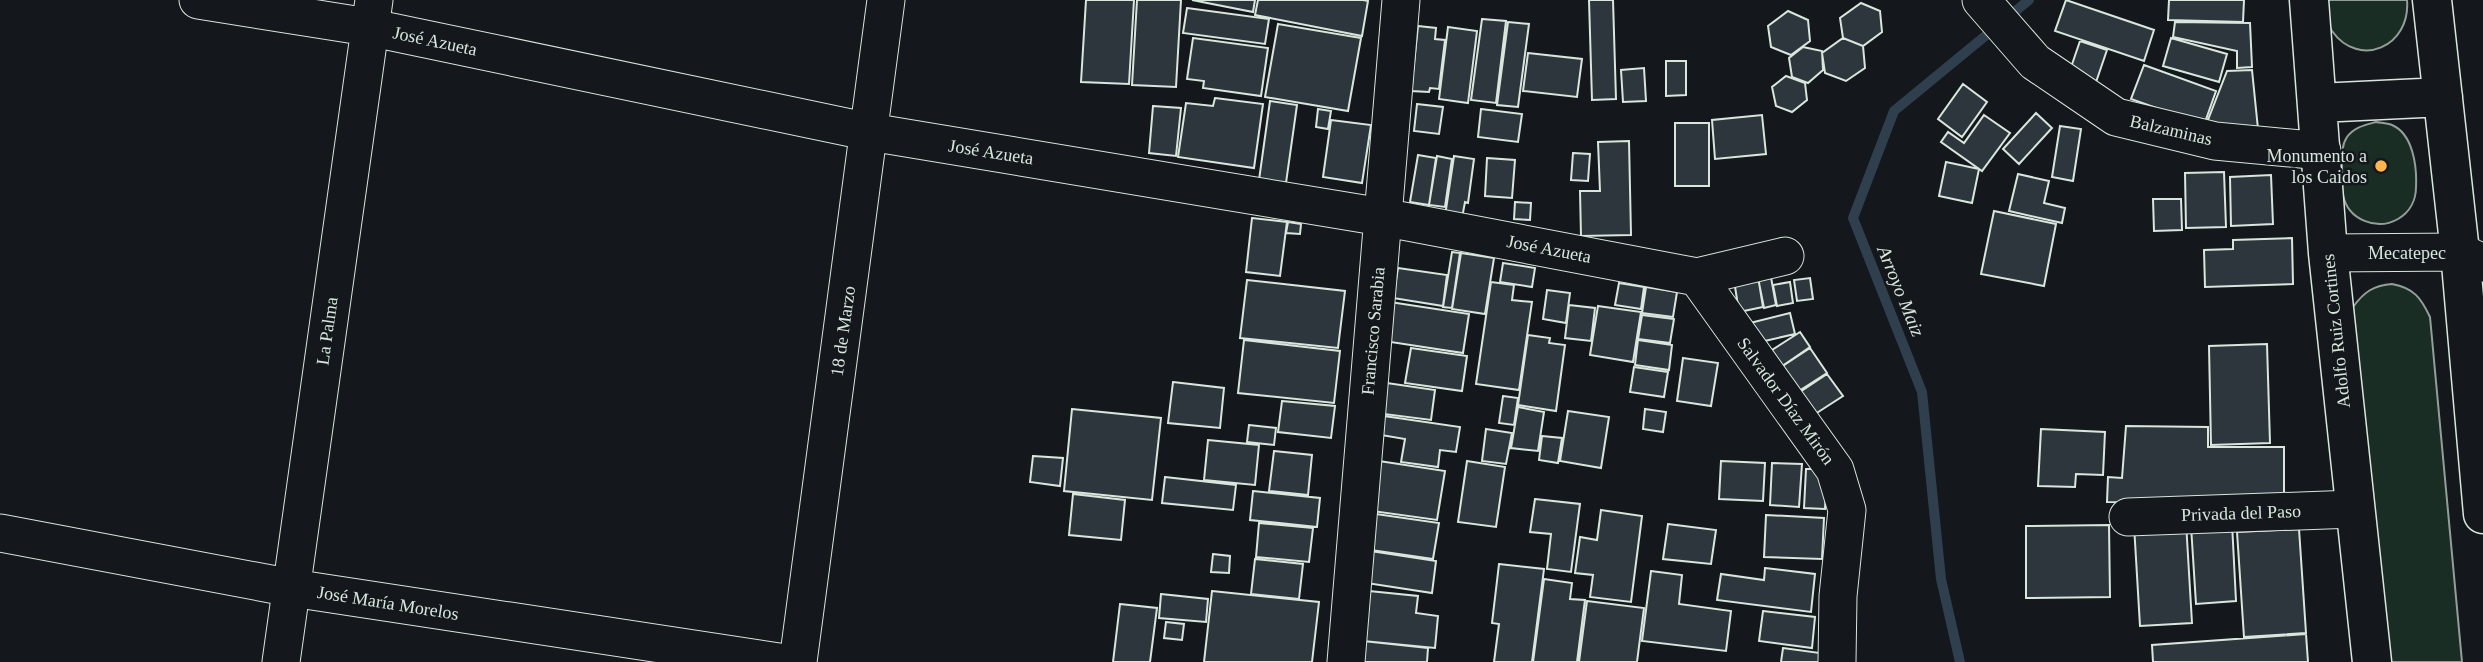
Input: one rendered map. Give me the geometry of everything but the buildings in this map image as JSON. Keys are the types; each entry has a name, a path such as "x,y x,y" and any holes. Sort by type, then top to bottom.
{"main road":[{"name":"Adolfo Ruiz Cortines","path":"2309,0 2328,253 2372,662"},
{"path":"2432,0 2443,97 2472,257 2483,514"},
{"path":"2318,103 2443,97"}],"street":[{"name":"José Azueta","path":"198,0 371,13 870,132 1382,218 1697,277 1785,256"},
{"name":"18 de Marzo","path":"798,662 886,0"},
{"name":"Francisco Sarabia","path":"1346,662 1401,0"},
{"name":"Balzaminas","path":"1981,0 2035,62 2116,117 2215,141 2322,151"},
{"name":"La Palma","path":"281,662 371,13"},
{"name":"Mecatepec","path":"2328,253 2472,257"},
{"name":"Salvador Díaz Mirón","path":"1697,277 1835,470 1847,510 1838,596 1837,662"},
{"name":"Privada del Paso","path":"2128,517 2354,509"},
{"name":"José María Morelos","path":"0,533 292,588 779,662"}],"green space":[{"path":"2325,0 2407,0 2406,16 2401,30 2392,40 2369,50 2356,49 2343,43 2332,31 2326,16"},
{"path":"2376,122 2392,125 2405,136 2412,152 2416,179 2415,196 2409,209 2398,219 2381,224 2364,221 2351,211 2346,204 2342,185 2342,152 2345,140 2356,129"},
{"path":"2392,284 2406,288 2416,295 2430,317 2462,662 2383,662 2353,307 2370,290"}],"waterway":[{"name":"Arroyo Maiz","path":"1960,662 1941,579 1922,392 1853,218 1894,111 2029,0"}],"place":[{"name":"Monumento a los Caidos","path":"2381,166"}]}
